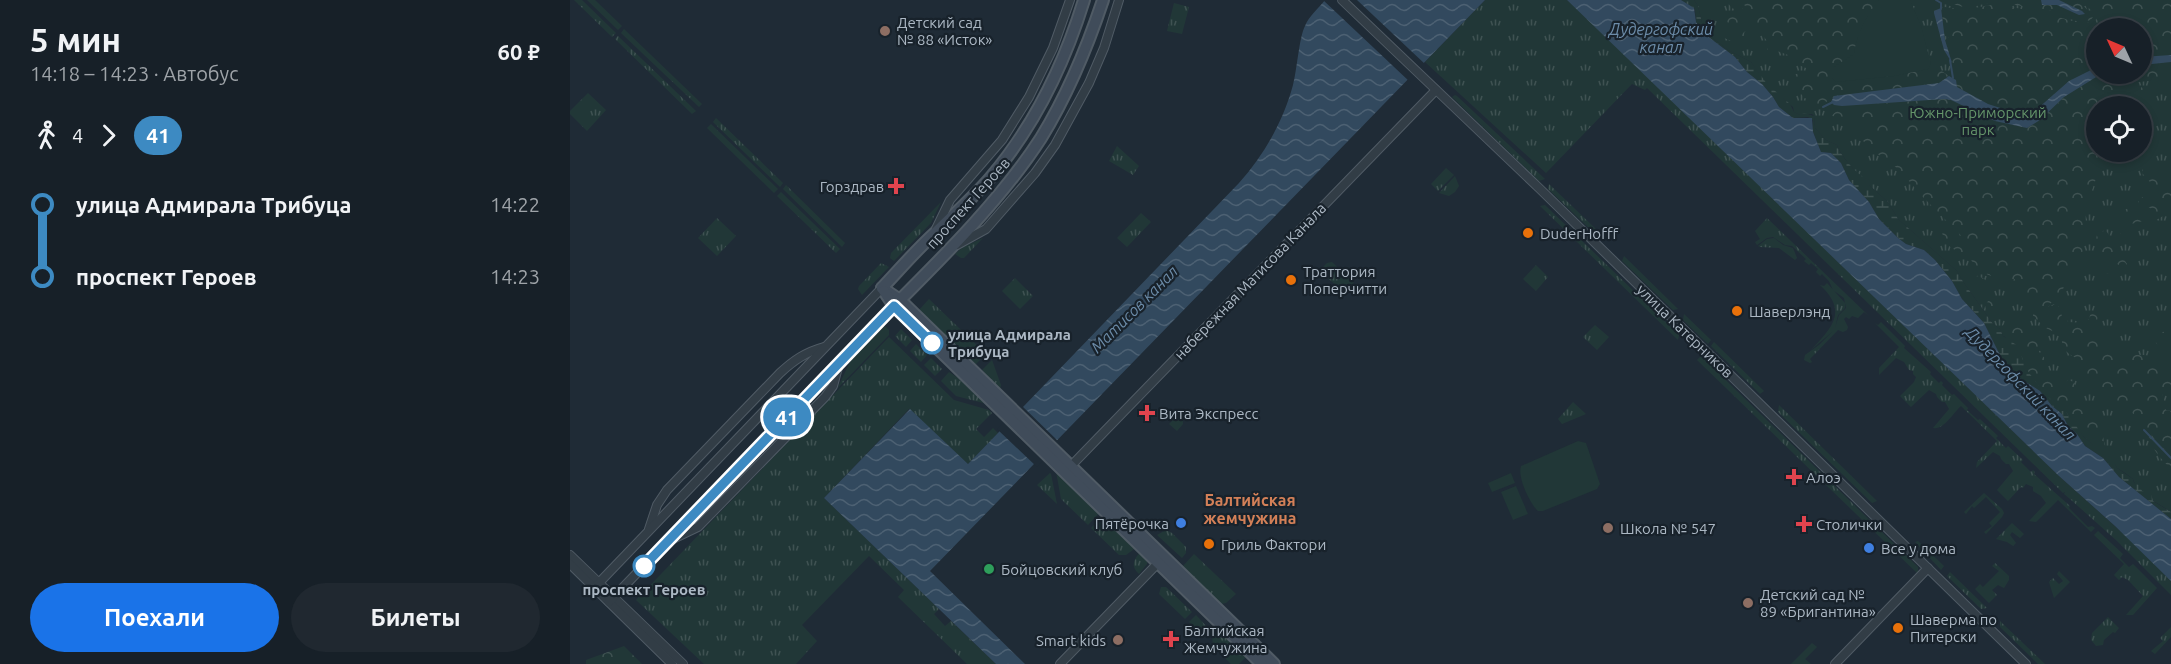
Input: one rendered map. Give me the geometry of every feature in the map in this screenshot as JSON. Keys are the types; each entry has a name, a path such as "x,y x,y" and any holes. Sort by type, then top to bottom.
{"street":[{"path":"934,233 950,200 992,153 1029,98 1053,48 1070,0"},
{"name":"проспект Героев","path":"596,585 934,233 989,179 1026,129 1058,72 1084,0"},
{"name":"проспект Героев","path":"611,600 897,303 1002,189 1041,138 1074,77 1103,0"},
{"path":"948,249 986,229 1035,173 1054,145 1089,83 1104,48 1119,0"},
{"name":"улица Катерников","path":"1342,0 2026,664"},
{"name":"набережная Матисова Канала","path":"1067,469 1436,90"},
{"path":"882,288 1161,560 1274,664"},
{"path":"648,531 657,505 667,490 780,373 796,359 825,347"},
{"path":"669,540 698,527 825,397 833,386 840,362"},
{"path":"570,555 672,664"},
{"path":"1060,664 1161,560"},
{"path":"1161,560 1262,664"},
{"path":"570,564 596,585"},
{"path":"1835,664 1928,568"},
{"path":"611,600 683,664"}],"green space":[{"path":"574,0 582,0 616,33 612,37"},
{"path":"587,0 595,0 622,26 618,30"},
{"path":"1485,0 1567,0 1572,4 2059,476 2127,537 2171,581 2171,595 2117,541 2064,494 2065,492 2063,493 1647,88 1645,90 1632,84 1546,173 1425,62"},
{"path":"1681,0 1694,0 1698,6 1704,31 1728,50 1751,62 1767,84 1790,104 1794,112 1814,116 1815,128 1826,140 1837,145 1856,171 1870,180 1869,185 1888,202 1898,219 1957,271 1993,324 2000,329 2003,336 2018,346 2026,369 2047,396 2066,412 2084,437 2114,462 2117,468 2133,479 2142,491 2151,494 2153,501 2171,512 2171,519 2119,477 2103,458 2085,446 2068,426 2062,414 2040,391 2012,373 2004,363 1984,323 1962,299 1952,281 1935,260 1924,250 1906,244 1898,238 1879,219 1869,202 1849,180 1841,163 1831,153 1821,152 1812,129 1813,120 1808,117 1793,118 1779,107 1762,84 1747,72 1735,57 1702,32 1696,22 1695,9"},
{"name":"Южно-Приморский парк","path":"1694,0 2171,0 2171,512 2144,494 2133,479 2065,418 2030,376 2000,329 1993,324 1957,271 1898,219 1888,202 1869,185 1869,180 1855,171 1837,145 1826,140 1815,128 1814,116 1794,112 1793,107 1766,84 1751,62 1728,50 1704,31 1698,6"},
{"path":"1727,0 1733,0 1747,13 1749,12 1741,0 1911,0 1931,64 1949,76 1939,83 1834,96 1817,109 1812,100 1804,98 1790,80 1794,74 1798,74 1807,82 1809,77 1806,68 1791,62 1788,55 1777,51 1768,52 1767,49 1774,44 1774,41 1767,41 1762,34 1759,35 1747,29 1744,33 1751,45 1744,50 1737,43 1724,38 1724,30 1733,29 1738,24 1729,24 1724,19 1726,14 1733,14 1735,10"},
{"path":"1879,0 1910,0 1921,26 1931,64 1928,69 1894,76 1836,82 1832,78 1832,68 1854,54 1863,25"},
{"path":"1939,0 2041,0 2042,5 2057,5 2079,15 2082,11 2059,0 2077,0 2093,17 2086,20 2058,12 1997,2 1963,7"},
{"path":"2079,0 2171,0 2171,55 2152,56 2152,18 2097,18 2097,15"},
{"path":"1174,3 1189,7 1182,34 1167,31"},
{"path":"1997,4 2086,23 2086,72 2069,81 2036,110 2022,115 1988,104 1957,87 1954,67 1945,40 1949,37 1945,36 1941,8 1963,10"},
{"path":"624,29 702,104 699,107 621,33"},
{"path":"618,36 696,111 692,114 615,39"},
{"path":"2171,62 2171,75 2152,80 2152,64"},
{"path":"2086,83 2131,84 2128,96 2086,96 2086,162 2102,162 2086,208 2085,240 2080,263 2057,298 2046,307 2057,304 2062,318 2069,322 2085,323 2091,312 2096,311 2099,313 2095,329 2114,351 2150,356 2171,364 2171,391 2165,389 2162,392 2166,410 2171,411 2171,468 2153,447 2129,408 2116,405 2102,397 2080,377 2076,358 2062,345 2062,339 2068,336 2066,330 2052,331 2033,316 2034,306 2022,300 2014,290 2017,284 2015,279 2010,281 2002,277 1918,192 1901,171 1862,140 1857,121 1851,117 1831,116 1842,106 1944,99 1951,100 1995,121 2027,128 2064,97"},
{"path":"2142,87 2139,96 2134,96"},
{"path":"588,93 606,110 587,131 570,114 570,111"},
{"path":"1455,95 1545,179 1539,181 1452,97"},
{"path":"716,118 783,183 780,187 713,122"},
{"path":"711,124 778,189 774,193 707,128"},
{"path":"1117,146 1139,166 1133,175 1109,161"},
{"path":"2148,166 2152,168 2156,178 2171,184 2171,217 2163,216 2123,226 2124,230 2120,234 2114,228 2120,212 2131,208 2142,217 2150,216 2153,210 2148,207 2141,209 2138,205 2139,200 2149,192 2150,182 2142,173 2143,168"},
{"path":"1446,168 1454,175 1438,191 1431,184"},
{"path":"1455,176 1459,186 1455,192 1449,196 1439,193"},
{"path":"1549,184 1598,231 1593,232 1548,189"},
{"path":"786,185 845,243 842,247 783,189"},
{"path":"781,192 840,249 836,253 777,196"},
{"path":"941,202 931,223 894,261 890,258 891,253"},
{"path":"1545,205 1679,335 1678,340 1540,206"},
{"path":"1141,213 1151,222 1127,247 1117,238"},
{"path":"717,218 736,236 717,256 698,238"},
{"path":"1767,218 1869,316 1864,312 1858,318 1846,317 1844,319 1847,330 1843,332 1838,330 1810,359 1812,362 1810,363 1804,360 1805,355 1819,345 1833,331 1811,350 1826,334 1834,319 1834,303 1820,285 1824,286 1827,283 1833,289 1822,274 1820,276 1816,272 1818,269 1804,261 1806,259 1792,246 1785,245 1773,237 1757,245 1755,242 1760,239 1755,231"},
{"path":"1944,229 1980,261 1991,276 1945,242 1942,231"},
{"path":"2103,231 2107,232 2127,264 2123,267 2117,264 2113,266 2112,273 2105,274 2102,270 2102,256 2095,243 2097,235"},
{"path":"983,238 964,258 955,254 963,247"},
{"path":"1774,238 1783,245 1793,248 1797,258 1795,260 1779,248 1758,246 1767,239"},
{"path":"1624,256 1678,309 1673,310 1622,261"},
{"path":"1332,262 1354,283 1343,295 1337,286 1319,271 1327,263"},
{"path":"881,263 889,267 862,295 858,289 859,286"},
{"path":"1536,265 1548,277 1536,291 1523,279"},
{"path":"1974,276 1982,278 1992,287 1987,293 1982,291"},
{"path":"1015,278 1033,296 1020,309 1002,291"},
{"path":"929,299 986,354 975,365 919,310"},
{"path":"1989,300 1993,300 1999,310 1992,316 1986,310 1985,305"},
{"path":"1684,314 1711,340 1708,344 1683,320"},
{"path":"2012,315 2017,318 2022,327 2038,335 2041,341 2037,349 2045,359 2052,376 2060,381 2073,382 2080,400 2093,404 2100,411 2106,448 2123,466 2127,474 2117,468 2114,462 2084,437 2066,412 2047,396 2031,376 2000,329"},
{"path":"1881,322 1939,383 1941,381 1952,395 1954,394 1968,408 1967,410 1998,436 1996,438 2006,448 2008,446 2023,460 2021,462 2031,472 2033,470 2034,474 2070,506 2069,508 2088,527 2095,528 2091,532 2058,500 2036,522 2029,521 2046,503 2033,491 2033,487 2026,484 2008,501 1997,490 2013,471 2009,464 1993,452 1976,468 1977,462 1997,441 1961,406 1945,424 1933,428 1949,409 1945,402 1929,390 1911,407 1900,396 1916,377 1904,362 1896,358 1879,375 1879,368 1899,347 1875,323 1878,325"},
{"path":"1595,325 1609,337 1597,350 1583,337"},
{"path":"885,326 889,330 889,335 837,389 851,360"},
{"path":"901,329 912,340 906,347 895,336"},
{"path":"2166,331 2171,335 2171,354 2156,343 2155,335"},
{"path":"889,337 954,400 989,410 992,413 976,429 984,437 993,428 998,433 968,464 909,409 824,498 939,609 934,614 945,626 951,621 996,664 967,664 898,597 904,590 869,556 802,625 817,641 796,664 704,664 636,600"},
{"path":"1714,342 1764,391 1760,394 1711,346"},
{"path":"916,344 927,355 921,362 910,351"},
{"path":"1701,356 1918,567 1918,574 1697,360"},
{"path":"931,358 942,369 935,376 924,365"},
{"path":"992,360 1001,385 1000,389 982,370"},
{"path":"949,372 966,383 987,404 956,396 941,381"},
{"path":"1573,402 1586,414 1562,424 1558,419"},
{"path":"1779,405 1877,501 1872,503 1778,412"},
{"path":"1182,411 1183,424 1177,431 1169,424"},
{"path":"2146,428 2161,447 2171,453 2171,462 2146,434 2143,429"},
{"path":"1578,441 1586,443 1600,484 1597,489 1538,511 1525,490 1520,471 1521,466"},
{"path":"1056,471 1100,512 1088,525 1061,499"},
{"path":"1511,473 1515,483 1492,492 1488,483"},
{"path":"1051,474 1057,504 1037,485"},
{"path":"1516,486 1528,514 1513,520 1501,492"},
{"path":"1984,493 2004,513 1986,534 1984,532 1992,526 1989,523 2000,512 1986,497 1974,508 1972,506 1966,514 1964,512"},
{"path":"1103,515 1137,547 1126,555 1119,555 1091,528"},
{"path":"2012,523 2024,534 2020,538 2012,532 2010,535 2016,543 2013,546 1996,539"},
{"path":"1166,530 1186,547 1186,553 1182,558 1157,535"},
{"path":"2098,531 2123,554 2120,558 2129,567 2133,564 2157,588 2133,615 2126,615 2143,596 2128,580 2122,577 2119,580 2114,575 2124,564 2094,535"},
{"path":"1918,541 1944,566 1941,570 1915,542"},
{"path":"1141,551 1147,559 1147,564 1139,574 1134,563"},
{"path":"1194,554 1236,594 1226,603 1221,604 1183,566"},
{"path":"1995,563 2009,576 2009,580 2004,588 1998,585 1992,590 1997,595 1989,603 1975,589 1980,584 1983,587 1999,571 1992,566"},
{"path":"2059,571 2070,582 2054,598 2049,582 2053,578 2059,584 2063,581 2057,574"},
{"path":"1950,572 1987,608 1981,609 1947,576"},
{"path":"1161,587 1166,587 1192,612 1185,619 1159,594"},
{"path":"1196,615 1207,627 1208,631 1204,635 1189,622"},
{"path":"2108,617 2119,628 2104,640 2103,645 2096,646 2091,640 2092,633"},
{"path":"2000,621 2045,664 2038,664 2000,627"},
{"path":"2171,627 2171,637 2155,654 2151,651 2163,641 2160,638"},
{"path":"1219,631 1228,636 1248,655 1239,664 1231,664 1213,646 1212,636"},
{"path":"1812,643 1817,647 1805,659 1811,664 1791,664"},
{"path":"624,646 642,664 586,664 586,660"}],"water":[{"name":"Матисов канал","path":"1325,0 1485,0 930,571 1025,664 996,664 824,498 910,409 968,464 1248,172 1278,125 1293,85 1303,31 1309,19"},
{"name":"Дудергофский канал","path":"1567,0 1681,0 1694,8 1696,22 1702,32 1735,57 1747,72 1762,84 1779,107 1793,118 1812,118 1813,132 1821,152 1831,153 1841,163 1849,180 1869,202 1879,219 1898,238 1906,244 1924,250 1935,260 1952,281 1962,299 1984,323 2004,363 2012,373 2040,391 2062,414 2068,426 2085,446 2103,458 2119,477 2171,519 2171,581 2115,526 2059,476"},
{"path":"2041,0 2059,0 2085,14 2079,15 2057,5 2042,5"},
{"path":"1941,8 1945,40 1952,63 1944,50 1934,13"},
{"path":"2171,55 2171,62 2152,64 2152,56"},
{"path":"2086,72 2086,83 2064,97 2040,120 2027,128 1995,121 1951,100 1944,99 1842,106 1831,102 1834,96 1939,83 1949,76 1956,80 1957,87 1988,104 2022,115 2036,110 2069,81"}],"pier":[{"path":"1323,0 1357,0 1426,65 1410,82"},
{"path":"1021,405 1060,443 1037,467 997,429"}],"waterway":[{"path":"1936,0 1941,3 1941,9"},
{"path":"1950,60 1953,78"},
{"path":"1823,107 1833,102"},
{"path":"2144,430 2171,458"}],"bus line":[{"name":"41","path":"644,566 894,306 932,343"}],"place":[{"name":"Детский сад № 88 «Исток»","path":"885,31"},
{"name":"Горздрав","path":"896,186"},
{"name":"DuderHofff","path":"1528,233"},
{"name":"Траттория Поперчитти","path":"1291,280"},
{"name":"Шаверлэнд","path":"1737,311"},
{"name":"улица Адмирала Трибуца","path":"932,343"},
{"name":"Вита Экспресс","path":"1147,413"},
{"name":"Алоэ","path":"1794,477"},
{"name":"Пятёрочка","path":"1181,523"},
{"name":"Столички","path":"1804,524"},
{"name":"Школа № 547","path":"1608,528"},
{"name":"Гриль Фактори","path":"1209,544"},
{"name":"Все у дома","path":"1869,548"},
{"name":"проспект Героев","path":"644,566"},
{"name":"Бойцовский клуб","path":"989,569"},
{"name":"Детский сад № 89 «Бригантина»","path":"1748,603"},
{"name":"Шаверма по Питерски","path":"1898,628"},
{"name":"Балтийская Жемчужина","path":"1171,639"},
{"name":"Smart kids","path":"1118,640"}],"district":[{"name":"Балтийская жемчужина","path":"1250,509"}]}
